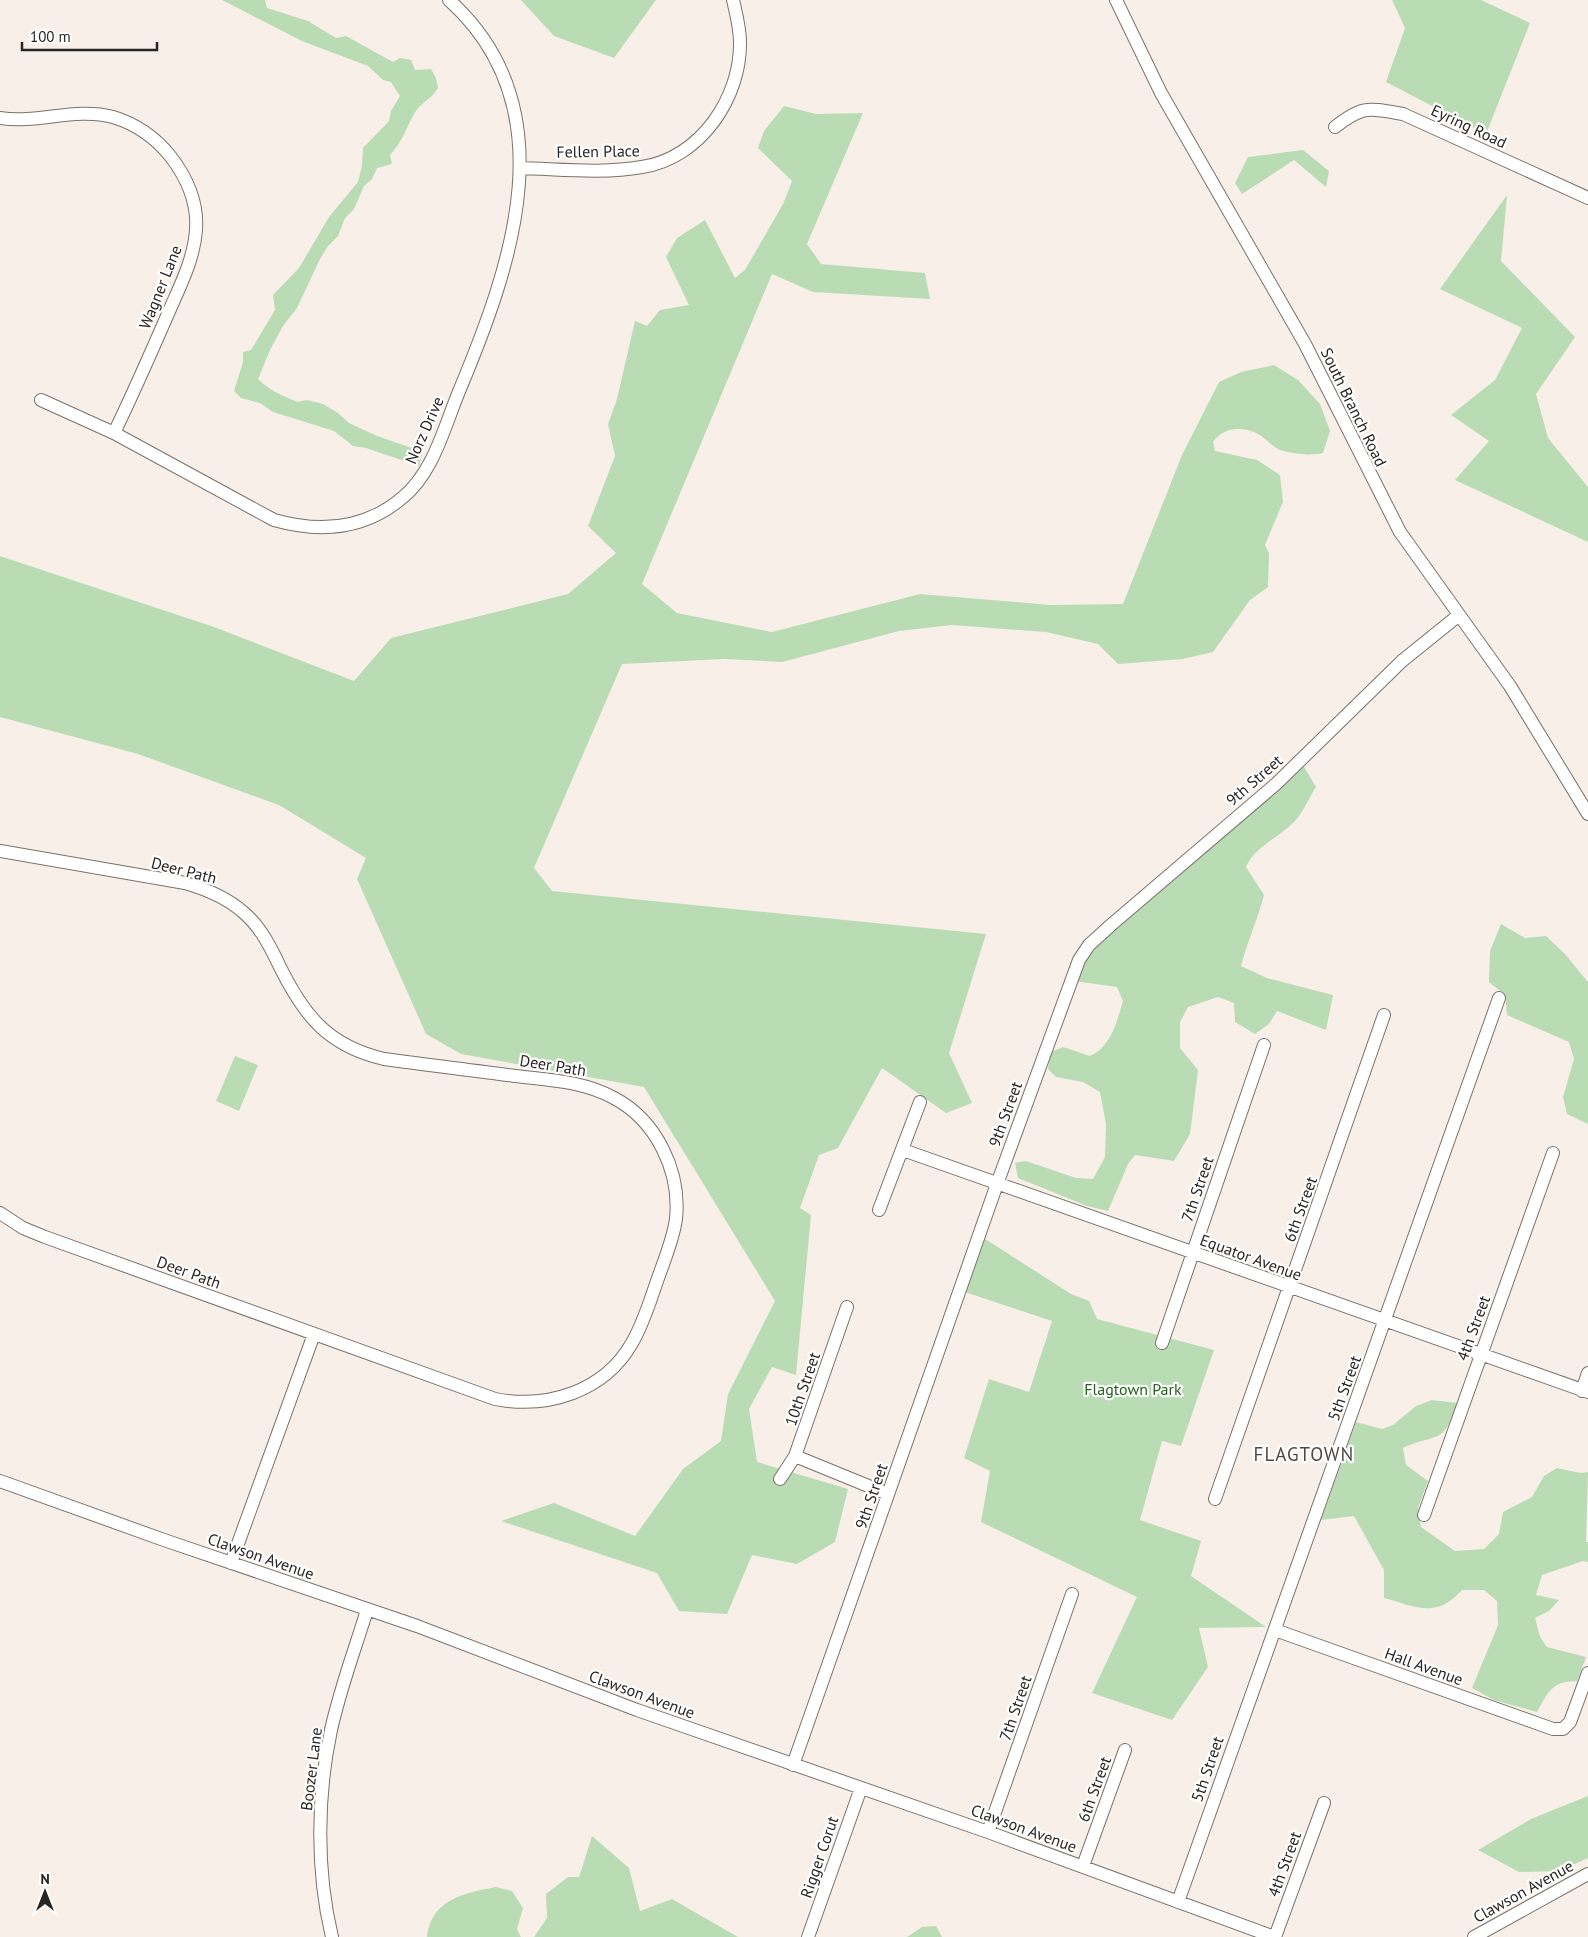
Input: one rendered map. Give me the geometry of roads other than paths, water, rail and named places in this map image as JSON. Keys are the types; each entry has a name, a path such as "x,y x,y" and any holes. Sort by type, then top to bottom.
{"street":[{"name":"Norz Drive","path":"41,400 114,433 274,520 296,526 320,529 340,527 364,521 388,509 414,486 425,471 440,441 495,300 509,254 515,223 520,168 517,126 498,64 483,38 464,14 448,0"},
{"name":"Fellen Place","path":"520,168 625,169 645,167 666,160 698,139 711,126 722,109 738,69 740,41 733,0"},
{"name":"South Branch Road","path":"1116,0 1161,93 1305,344 1386,509 1414,553 1510,686 1588,814"},
{"name":"Eyring Road","path":"1335,127 1356,111 1378,110 1402,114 1588,198"},
{"name":"Wagner Lane","path":"0,118 38,119 85,113 101,114 124,121 148,134 163,146 180,169 191,192 196,215 194,248 170,309 114,433"},
{"name":"9th Street","path":"792,1764 1078,960 1089,945 1276,784 1421,643 1459,615"},
{"name":"Deer Path","path":"0,852 205,889 224,898 254,923 272,949 303,1009 336,1041 352,1049 384,1059 582,1085 607,1094 627,1106 652,1132 662,1146 673,1176 677,1204 676,1220 668,1249 641,1325 631,1345 609,1371 581,1390 555,1399 531,1403 495,1399 45,1237 23,1228 0,1213"},
{"name":"5th Street","path":"1178,1902 1499,998"},
{"name":"6th Street","path":"1215,1499 1288,1288 1310,1233 1384,1015"},
{"name":"7th Street","path":"1162,1343 1264,1045"},
{"path":"879,1210 920,1102"},
{"name":"Equator Avenue","path":"903,1150 1585,1392"},
{"name":"4th Street","path":"1424,1515 1553,1153"},
{"name":"10th Street","path":"780,1479 795,1456 847,1306"},
{"path":"231,1563 314,1334"},
{"path":"1585,1392 1588,1373"},
{"path":"795,1456 888,1494"},
{"name":"Clawson Avenue","path":"0,1481 367,1610 637,1710 988,1832 1275,1937"},
{"name":"7th Street","path":"988,1832 1072,1594"},
{"name":"Boozer Lane","path":"332,1937 322,1881 321,1799 331,1732 337,1707 367,1610"},
{"name":"Hall Avenue","path":"1276,1630 1553,1729 1563,1729 1570,1722 1588,1673"},
{"name":"6th Street","path":"1083,1866 1125,1750"},
{"name":"Rigger Corut","path":"808,1937 861,1788"},
{"name":"4th Street","path":"1275,1937 1324,1802"},
{"name":"Clawson Avenue","path":"1474,1937 1588,1874"}],"district":[{"name":"FLAGTOWN","path":"1304,1454"}],"park label":[{"name":"Flagtown Park","path":"1133,1389"}]}
